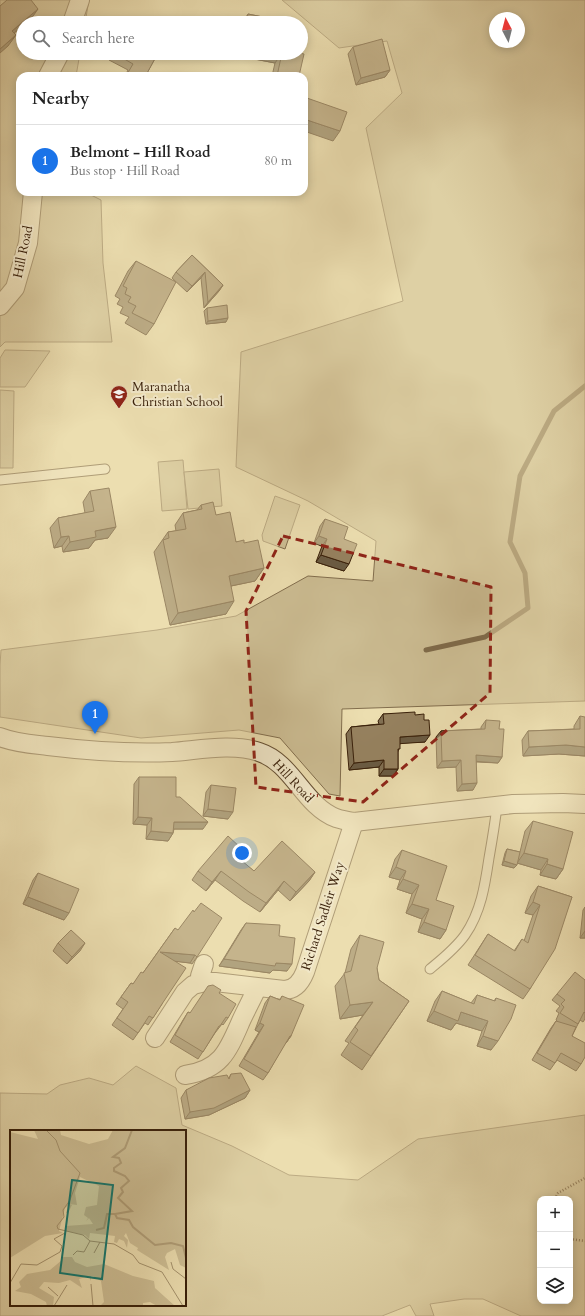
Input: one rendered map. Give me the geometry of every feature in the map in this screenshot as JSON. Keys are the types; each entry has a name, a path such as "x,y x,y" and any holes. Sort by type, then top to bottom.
{"street":[{"path":"74,16 80,0"},
{"path":"50,72 56,60"},
{"name":"Hill Road","path":"0,306 15,288 28,243 33,196"},
{"name":"Hill Road","path":"3,743 103,752 172,752 233,748 251,749 266,754 278,762 313,803 320,809 337,818 354,822 513,804 585,804"},
{"name":"Richard Sadleir Way","path":"201,982 215,982 275,990 288,990 295,986 303,976 354,822"},
{"path":"155,1038 185,992 190,987 201,982 200,976 204,964"},
{"path":"185,1074 203,1071 212,1067 222,1058 232,1042 257,988"}],"lane":[{"path":"0,480 105,469"},
{"path":"430,969 455,947 464,936 479,909 484,891 498,806"}],"path":[{"path":"556,1196 558,1193 585,1178"},
{"path":"573,1239 585,1241"}],"highlighted area":[{"path":"283,536 491,587 490,693 363,802 256,787 246,611"}],"shaded area":[{"path":"0,0 89,0 86,16 16,16 16,60 79,60 77,72 16,72 16,196 93,196 101,200 103,263 112,342 5,342 0,347"},
{"path":"282,0 585,0 585,701 342,709 340,796 329,794 280,738 239,730 141,738 0,717 1,650 157,630 236,616 308,576 373,581 376,541 308,501 236,467 241,352 403,301 366,128 402,93 387,41 339,48 308,22 308,16 301,16"},
{"path":"5,350 50,351 25,387 0,387 0,358"},
{"path":"0,390 14,391 13,468 0,468"},
{"path":"183,460 187,509 162,511 158,462"},
{"path":"219,469 222,506 188,509 184,472"},
{"path":"275,496 300,505 285,549 263,541 262,535"},
{"path":"136,1066 176,1088 182,1125 232,1146 289,1175 358,1180 418,1139 585,1115 585,1316 521,1316 483,1299 464,1299 430,1304 434,1316 416,1316 410,1305 382,1316 0,1316 0,1093 47,1094 60,1085 89,1078 113,1085"}],"building":[{"path":"7,0 31,0 38,9 30,16 16,16 16,28 12,31 16,35 0,49 0,6"},
{"path":"248,14 258,16 248,16"},
{"path":"382,39 390,70 361,78 353,47"},
{"path":"126,60 154,60 148,72 128,72 133,64"},
{"path":"280,60 303,60 300,72 278,72"},
{"path":"308,98 347,112 340,131 308,120"},
{"path":"192,255 223,285 208,302 205,272 192,286 176,272"},
{"path":"136,261 176,282 154,324 132,313 136,306 128,302 131,297 125,294 127,288 123,286"},
{"path":"227,305 228,318 208,321 207,308"},
{"path":"109,488 116,527 95,531 96,537 70,542 69,536 61,537 58,518 94,511 90,491"},
{"path":"213,502 216,515 230,512 236,542 244,540 244,543 258,540 264,568 229,576 234,601 178,613 163,540 169,538 168,532 186,529 183,513 202,509 201,505"},
{"path":"325,519 348,527 344,539 357,544 349,564 321,555 327,539 319,536"},
{"path":"415,712 415,715 424,714 424,720 429,720 430,735 400,737 400,749 398,749 398,769 384,769 384,760 354,763 351,727 384,724 383,714"},
{"path":"580,716 585,717 585,747 566,745 529,747 528,731 580,729"},
{"path":"486,720 500,721 499,729 504,729 502,757 476,755 477,783 462,784 461,760 442,761 441,731 485,729"},
{"path":"139,777 176,777 176,797 180,797 208,822 174,822 173,833 151,831 152,818 138,817"},
{"path":"211,785 236,788 233,812 208,809"},
{"path":"533,821 573,832 563,869 547,864 548,859 524,853"},
{"path":"228,836 241,848 235,855 254,871 282,841 315,872 296,892 284,881 266,903 221,871 212,882 198,871"},
{"path":"507,849 520,852 517,865 504,861"},
{"path":"402,850 447,866 436,900 454,906 446,930 424,922 429,909 412,904 419,885 403,879 406,871 396,867"},
{"path":"38,873 79,889 69,913 28,897"},
{"path":"538,886 572,897 555,949 530,989 475,955 488,934 515,951 522,939 528,943 540,905 533,902"},
{"path":"201,903 222,918 197,957 195,955 160,952 186,968 153,1018 149,1016 138,1033 117,1018 128,1002 121,997 131,983 133,984 141,972 143,973 175,928 178,930 193,910 194,912"},
{"path":"246,923 280,925 279,936 295,938 292,964 276,963 275,966 224,959"},
{"path":"71,930 85,943 72,957 58,943"},
{"path":"360,935 384,942 377,968 379,980 409,1001 371,1056 350,1042 358,1030 355,1027 373,1002 350,1005 344,973 351,971"},
{"path":"575,972 585,980 585,1013 584,1012 578,1024 560,1013 564,1007 561,1004 565,1000 557,994"},
{"path":"213,985 221,990 219,993 236,1004 228,1018 226,1017 219,1026 203,1052 175,1035 188,1012 190,1013 208,986"},
{"path":"442,991 474,1004 477,995 495,1001 496,998 516,1005 511,1019 498,1041 483,1036 488,1021 461,1012 458,1021 434,1011"},
{"path":"270,996 280,1000 282,996 304,1005 291,1036 268,1073 244,1059 264,1025 260,1023"},
{"path":"556,1021 576,1027 572,1036 585,1043 585,1057 581,1064 561,1053 555,1063 537,1053"},
{"path":"241,1073 250,1090 214,1108 190,1112 186,1090 209,1078 227,1075 229,1079 231,1074"}],"waterway":[{"path":"426,650 485,637 528,608 525,573 510,542 520,476 554,411 585,386"}],"place":[{"name":"Maranatha Christian School","path":"119,409"},
{"name":"Belmont - Hill Road","path":"95,734"}]}
